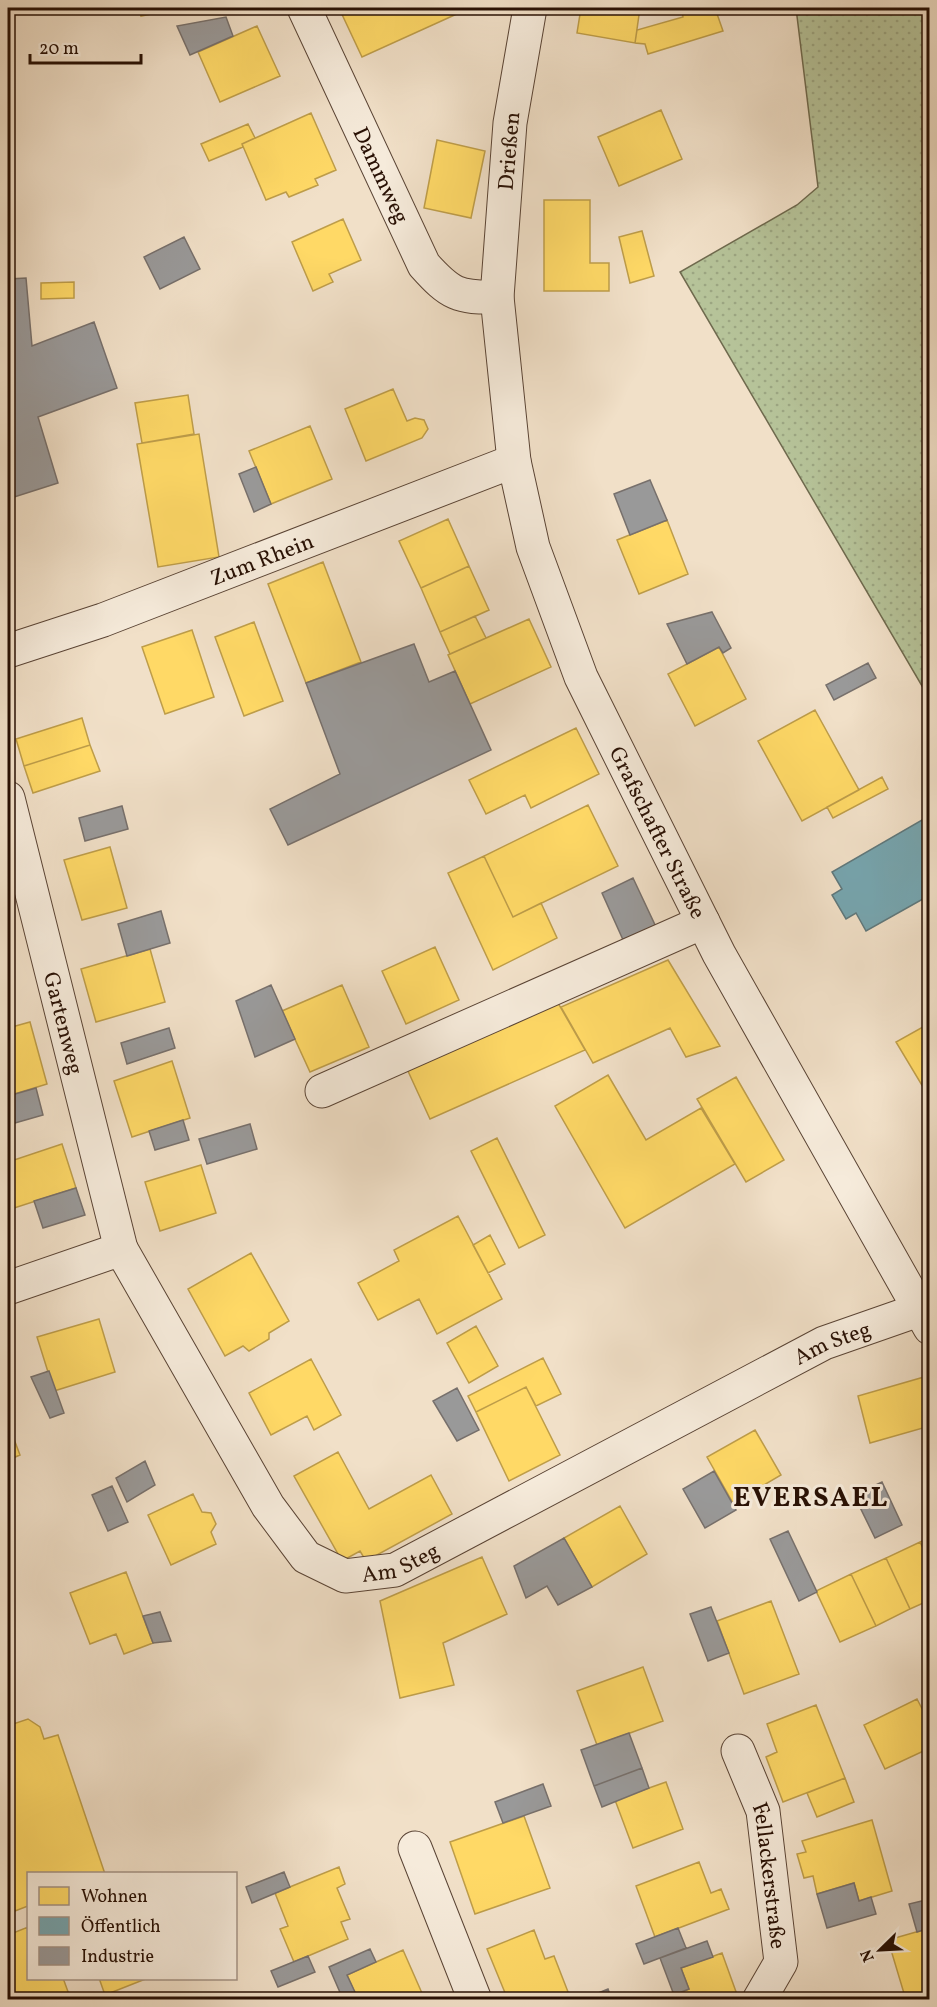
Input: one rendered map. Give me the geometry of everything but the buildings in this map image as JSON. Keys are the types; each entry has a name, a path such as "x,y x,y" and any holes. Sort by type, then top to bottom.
{"street":[{"name":"Dammweg","path":"304,8 424,265 443,286 467,298 497,297"},
{"name":"Drießen","path":"497,297 510,123 530,8"},
{"name":"Grafschafter Straße","path":"497,297 514,461 533,547 581,677 703,922 926,1315"},
{"name":"Zum Rhein","path":"8,651 103,620 514,461"},
{"name":"Gartenweg","path":"8,798 121,1249"},
{"path":"322,1091 703,922"},
{"path":"8,1287 121,1249"},
{"name":"Am Steg","path":"121,1249 268,1506 306,1557 345,1576 395,1570 824,1343 926,1315"},
{"name":"Fellackerstraße","path":"738,1751 763,1811 781,1962 759,2000"},
{"path":"415,1848 475,2000"}],"green space":[{"path":"796,8 929,8 929,698 680,272 797,205 818,187"}],"district":[{"name":"EVERSAEL","path":"811,1496"}]}
